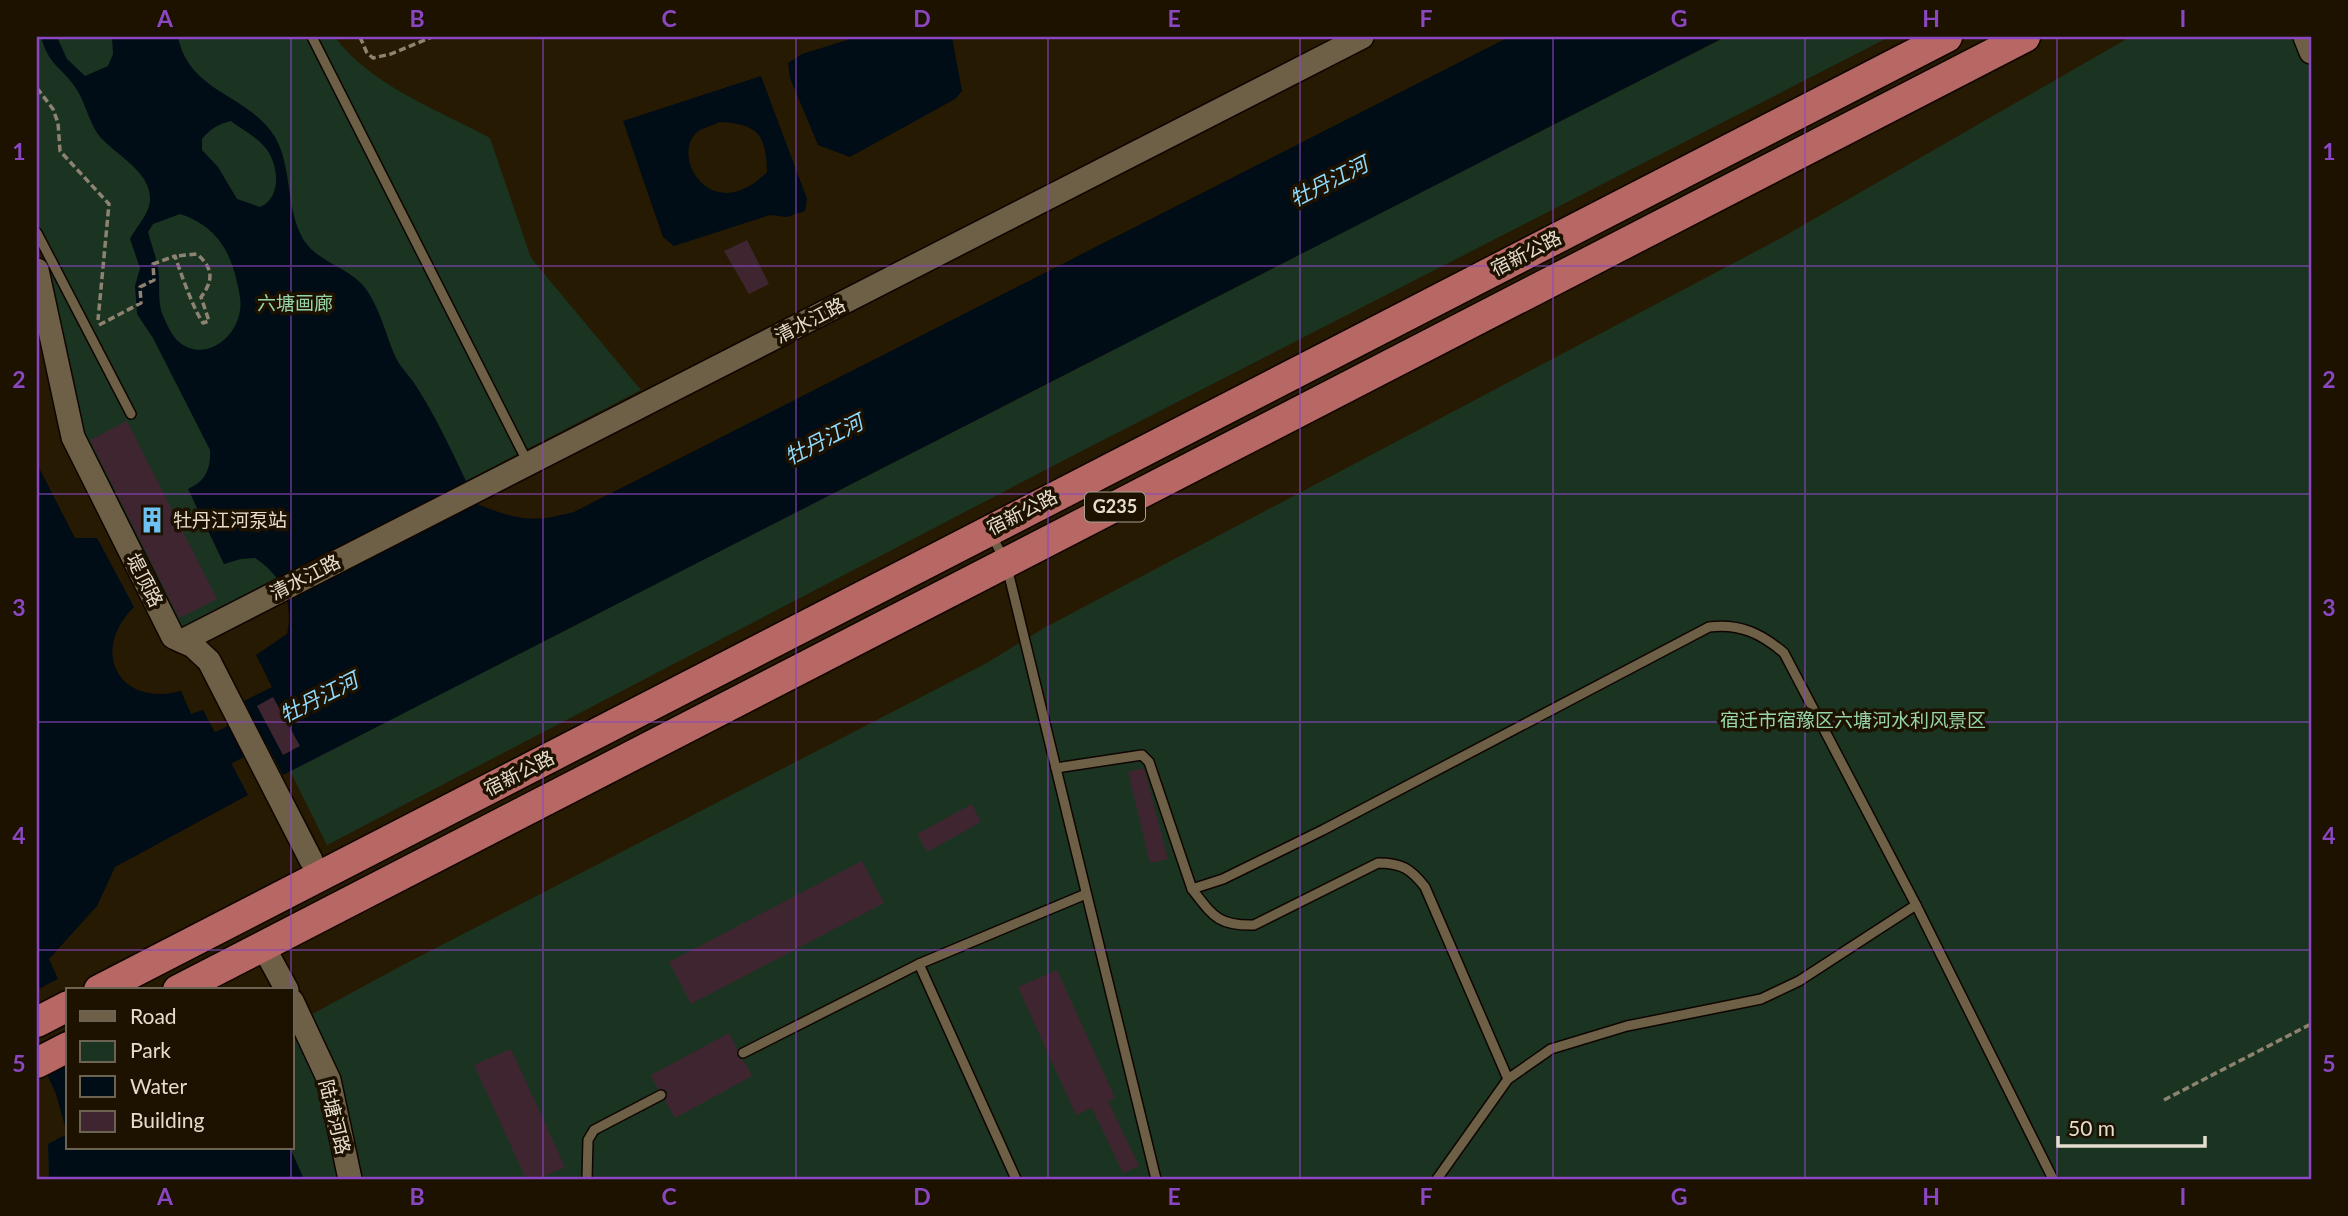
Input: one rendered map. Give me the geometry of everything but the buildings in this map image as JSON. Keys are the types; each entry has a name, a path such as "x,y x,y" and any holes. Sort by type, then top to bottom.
{"highway":[{"name":"宿新公路","path":"103,988 1947,37"},
{"name":"宿新公路","path":"182,988 2025,37"},
{"path":"37,1022 66,1007"},
{"path":"37,1063 66,1047"}],"street":[{"name":"清水江路","path":"182,641 1362,37"},
{"path":"2305,37 2311,52"},
{"name":"堤顶路","path":"37,270 73,438 173,637 201,653 214,670 311,860"},
{"path":"263,946 286,988"},
{"name":"陆塘河路","path":"294,1005 328,1080 350,1179"}],"lane":[{"path":"312,37 528,463"},
{"path":"37,233 131,414"},
{"path":"989,529 1006,563 1156,1179"},
{"path":"1192,889 1223,879 1323,830 1709,626 1724,625 1752,631 1784,653 1916,905 2053,1179"},
{"path":"1056,768 1142,755 1149,762 1192,889 1215,919 1236,926 1254,925 1378,863 1396,863 1410,869 1430,897 1508,1079"},
{"path":"743,1053 919,964 1086,894"},
{"path":"1437,1179 1508,1079 1551,1049 1594,1034 1761,999 1799,981 1916,905"},
{"path":"919,964 1016,1179"},
{"path":"587,1179 588,1140 594,1130 661,1096"}],"path":[{"path":"360,37 367,53 373,58 391,54 432,37"},
{"path":"37,88 53,109 58,123 60,152 109,204 97,326 141,303 141,287 154,280 153,264 168,256 197,254 210,269 211,279 201,297 209,321 203,323 197,315 196,304 175,256"},
{"path":"2164,1100 2311,1024"}],"green space":[{"name":"六塘画廊","path":"37,37 335,37 350,54 386,83 490,138 531,258 641,390 180,629 81,432 37,220"},
{"path":"1725,37 1889,37 1072,456 327,845 290,771"},
{"name":"宿迁市宿豫区六塘河水利风景区","path":"2130,37 2311,37 2311,1179 49,1179 48,1144 66,1135 66,1150 294,1150 294,1024 985,664 1044,628 1781,238"}],"water":[{"path":"41,37 57,37 67,59 85,76 108,66 113,54 112,37 178,37 184,56 194,70 251,112 275,137 284,161 293,211 301,235 315,252 353,276 368,292 395,356 433,415 477,504 503,514 536,519 574,512 1509,37 1725,37 283,775 244,701 272,687 256,655 287,634 289,611 284,591 272,573 255,558 224,564 188,489 206,473 210,463 210,450 153,338 137,314 135,286 140,268 130,239 149,206 147,185 142,176 97,133 77,90 52,61","holes":["231,121 259,141 273,160 275,188 272,196 260,207 237,199 218,167 202,150 202,139 208,132","180,214 202,224 217,238 229,256 239,290 240,310 233,330 218,344 199,350 179,342 162,314 158,268 148,232 153,224"]},
{"path":"857,37 952,37 962,91 955,99 850,157 818,145 790,78 788,63 802,54"},
{"path":"761,76 807,199 805,211 787,217 770,215 674,246 663,237 623,121","holes":["720,122 751,129 762,140 767,172 746,188 727,193 712,190 699,181 691,168 688,154 691,140 700,130"]},
{"path":"37,464 75,538 97,538 134,607 121,624 114,641 113,657 117,672 127,683 141,691 159,694 181,691 191,714 203,710 248,795 115,867 97,906 49,959 66,997 66,1130 56,1094 37,1052"},
{"path":"66,1135 66,1150 291,1150 304,1179 49,1179 48,1144"}],"pier":[{"path":"61,977 66,988 66,1057 37,1061 37,990"}],"waterway":[{"name":"牡丹江河","path":"182,769 278,720"}],"place":[{"name":"牡丹江河泵站","path":"152,520"}]}
